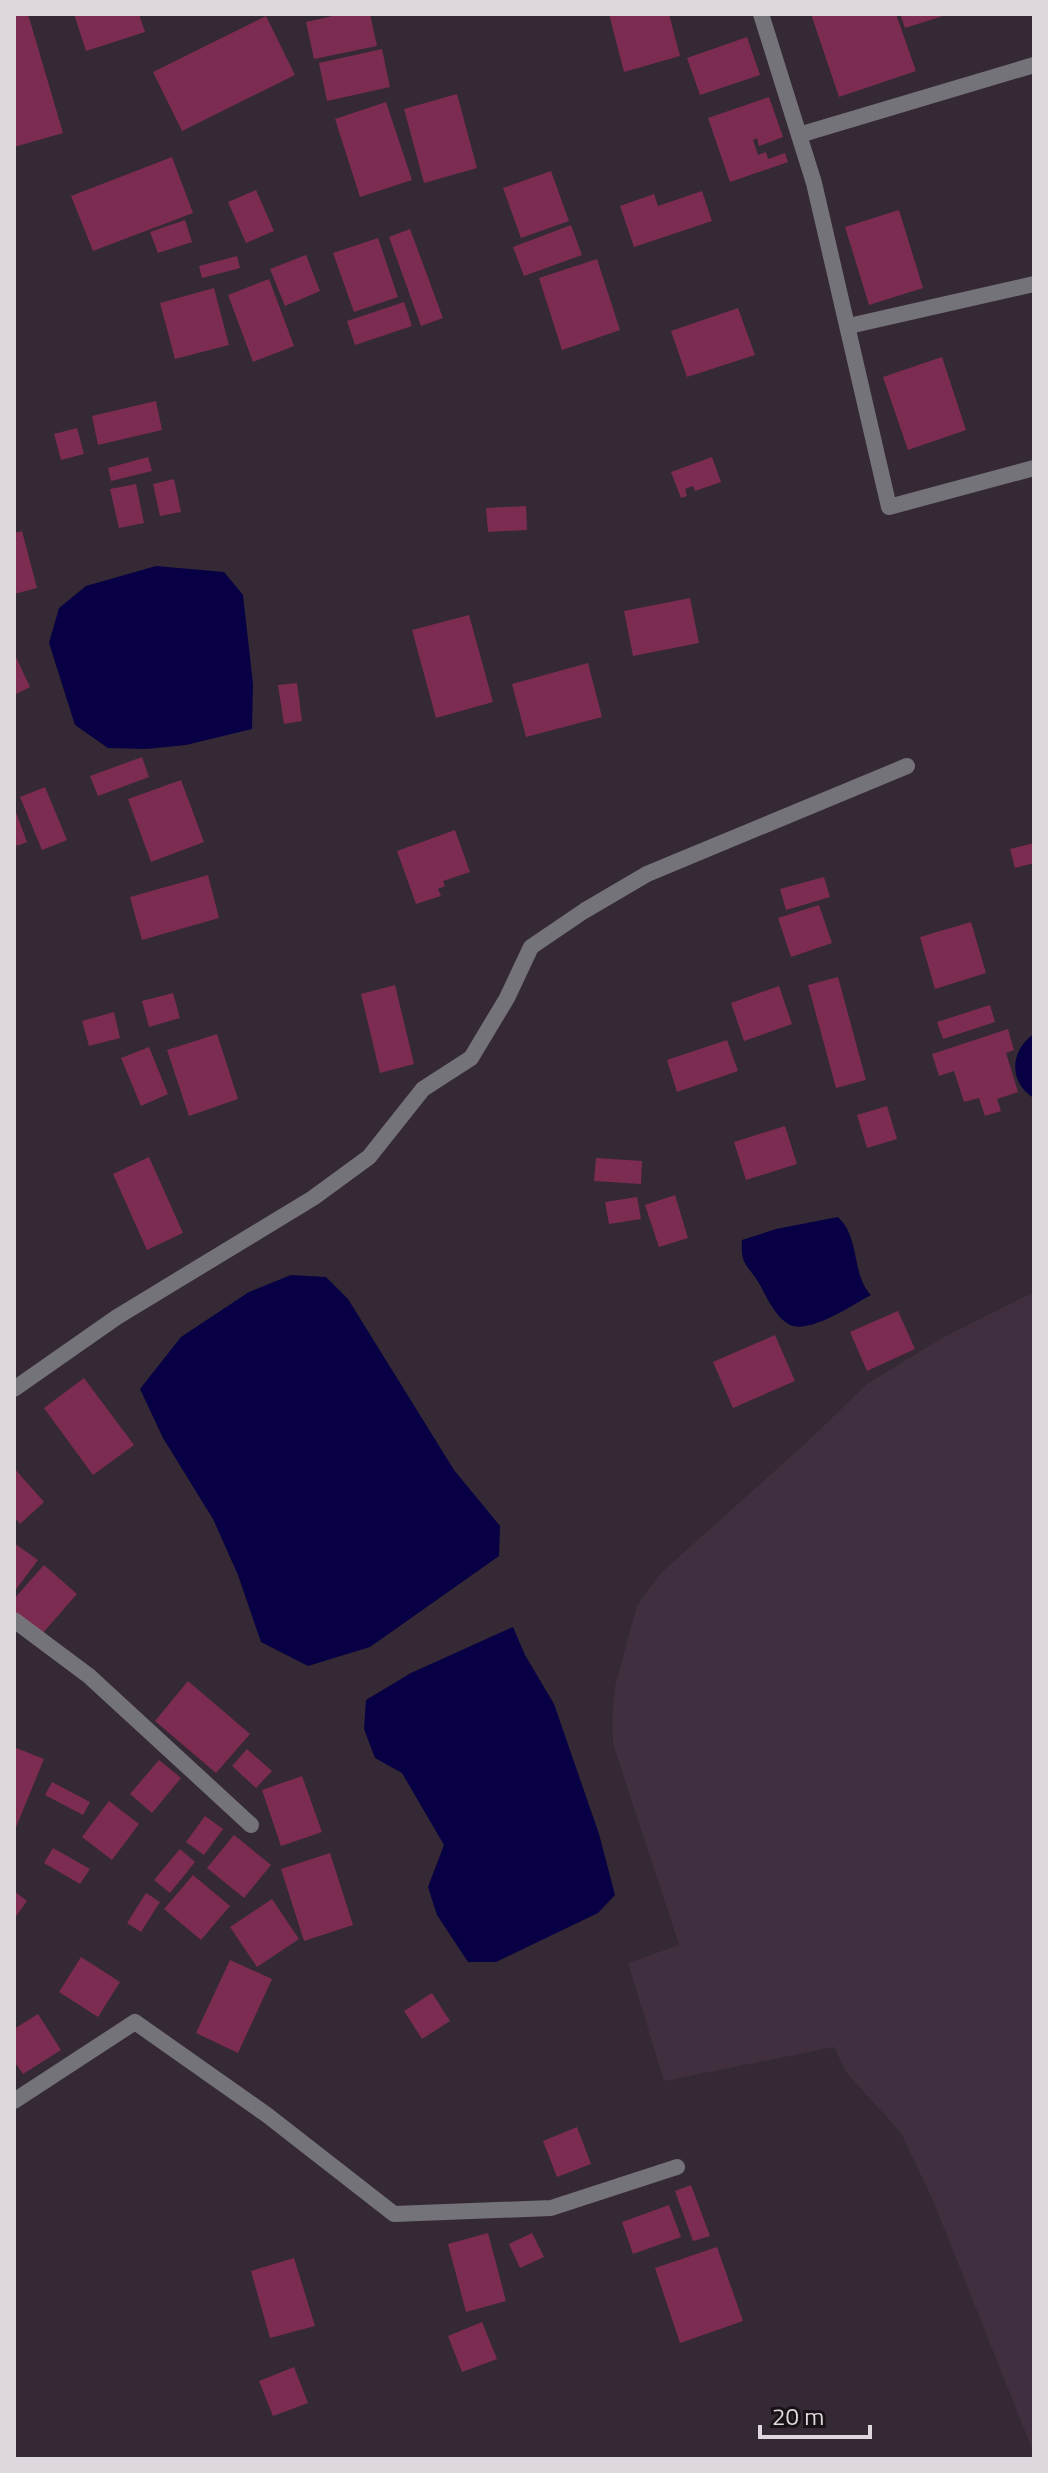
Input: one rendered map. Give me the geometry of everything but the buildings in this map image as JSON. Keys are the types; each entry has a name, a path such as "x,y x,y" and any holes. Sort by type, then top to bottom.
{"street":[{"path":"761,14 814,183 889,507 1034,468"},
{"path":"799,135 1034,65"},
{"path":"849,326 1034,284"},
{"path":"14,1389 117,1317 313,1198 369,1157 423,1089 471,1058 507,998 531,947 647,874 907,766"},
{"path":"14,1620 89,1676 251,1825"},
{"path":"14,2101 135,2022 267,2115 394,2214 551,2208 677,2167"}],"shaded area":[{"path":"156,566 224,572 243,595 253,684 252,729 186,745 146,749 108,748 75,725 49,643 59,608 86,586"},
{"path":"1034,1034 1034,1098 1020,1084 1015,1066 1020,1048"},
{"path":"838,1217 850,1236 861,1277 871,1295 820,1322 799,1327 790,1325 776,1313 746,1264 742,1255 742,1240 776,1229"},
{"path":"291,1275 326,1277 348,1299 454,1470 500,1526 499,1556 370,1647 308,1666 261,1642 238,1575 213,1519 163,1438 140,1389 181,1337 249,1292"},
{"path":"1034,1292 1034,2454 934,2203 901,2133 846,2072 834,2047 664,2081 628,1963 679,1945 613,1744 612,1716 615,1687 637,1605 662,1572 867,1384 942,1338"},
{"path":"513,1627 525,1655 554,1704 599,1834 615,1895 598,1913 496,1962 468,1962 437,1915 428,1887 444,1845 402,1773 375,1758 364,1729 366,1700 411,1673"}]}
